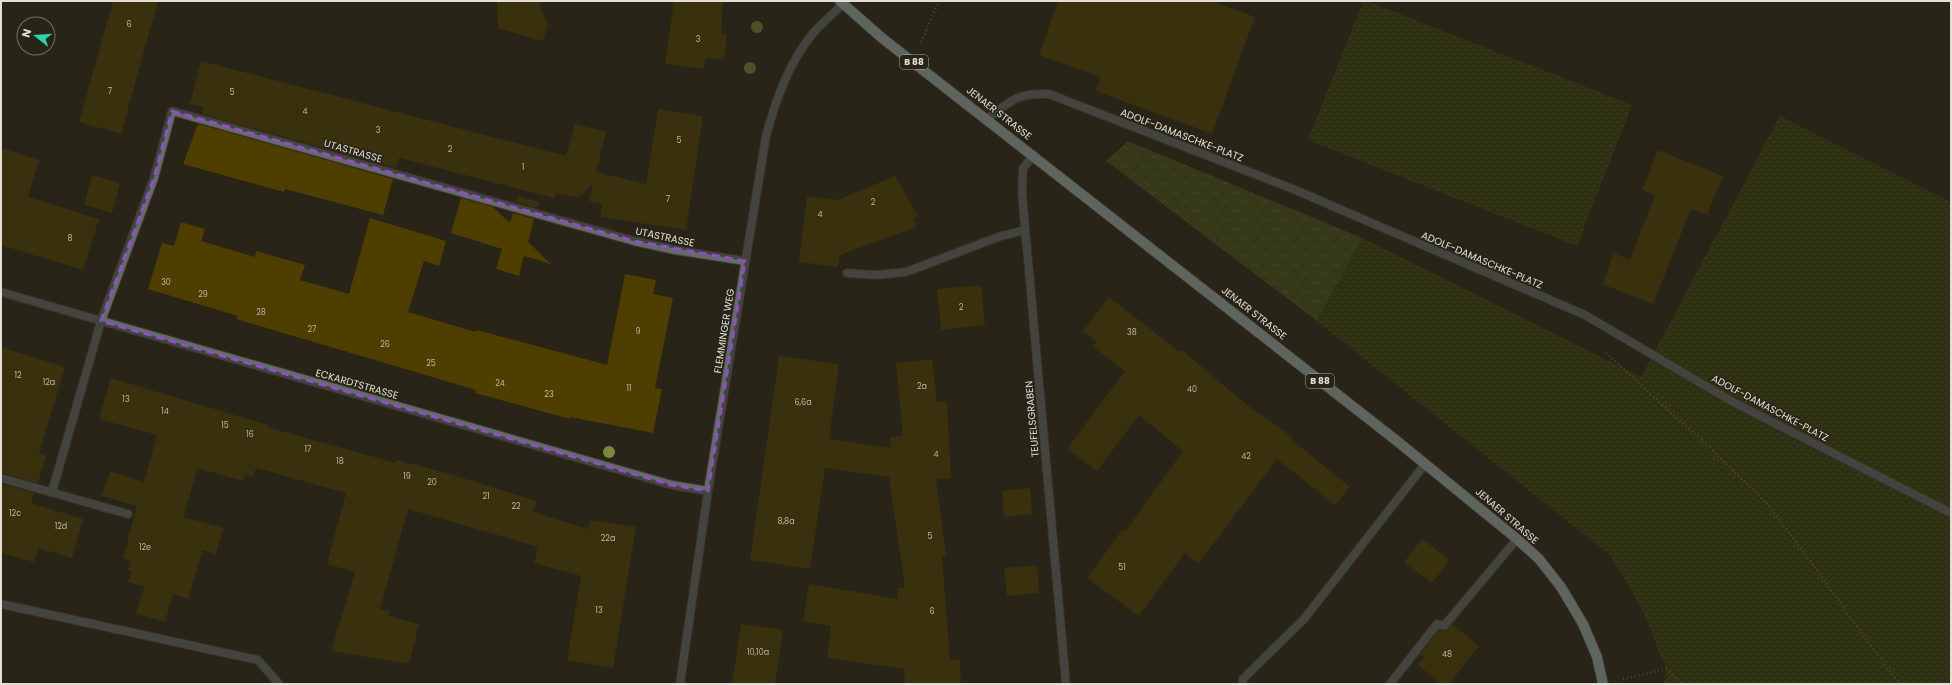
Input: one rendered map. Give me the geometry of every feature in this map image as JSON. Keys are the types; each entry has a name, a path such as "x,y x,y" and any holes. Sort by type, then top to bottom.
{"main road":[{"name":"JENAER STRASSE","path":"842,3 882,38 1034,155 1425,464 1517,539 1538,559 1561,587 1584,624 1597,657 1603,684"}],"street":[{"name":"FLEMMINGER WEG","path":"680,684 708,491 766,136 775,102 795,60 814,32 842,3"},
{"name":"ADOLF-DAMASCHKE-PLATZ","path":"987,119 1012,100 1028,94 1049,94 1293,189 1585,315 1733,402 1951,513"},
{"name":"UTASTRASSE","path":"101,322 154,178 172,111 634,240 675,250 745,261"},
{"name":"TEUFELSGRABEN","path":"1034,155 1023,168 1022,193 1066,684"},
{"path":"847,273 875,275 906,272 1001,236 1025,230"},
{"name":"ECKARDTSTRASSE","path":"1,292 672,485 708,491"},
{"path":"52,492 101,322"},
{"path":"1242,684 1243,678 1304,619 1425,464"},
{"path":"1,478 128,514"},
{"path":"1390,684 1437,624 1444,626 1517,539"},
{"path":"1,604 258,660 279,684"}],"path":[{"path":"912,60 929,27 939,1"},
{"path":"1603,351 1711,449 1768,505 1805,554 1886,668 1901,684"},
{"path":"1603,684 1666,669 1682,684"}],"highlighted area":[{"path":"172,111 634,241 745,261 708,491 672,485 101,321 154,178"}],"green space":[{"path":"1363,1 1367,1 1632,105 1577,246 1308,140"},
{"path":"1780,116 1951,202 1951,684 1664,684 1666,669 1643,611 1610,555 1317,321 1362,238 1641,377"},
{"path":"1128,141 1362,238 1317,321 1106,161"}],"building":[{"path":"113,1 158,1 121,134 79,122"},
{"path":"497,1 538,1 548,24 543,41 498,28"},
{"path":"674,1 723,1 721,34 727,34 724,60 706,58 704,69 665,64"},
{"path":"1058,1 1212,1 1255,17 1212,134 1096,91 1101,77 1039,55"},
{"path":"201,61 566,156 575,124 606,132 596,172 646,184 658,109 703,116 686,230 600,217 602,204 589,201 595,175 592,185 578,198 556,193 554,198 399,158 396,168 202,114 204,107 190,104"},
{"path":"198,124 393,179 383,215 285,189 284,192 183,164"},
{"path":"1,148 39,160 28,197 99,219 83,270 1,245"},
{"path":"1658,150 1723,176 1707,215 1691,209 1653,304 1602,284 1614,253 1630,260 1655,195 1642,190"},
{"path":"92,175 120,183 112,213 84,205"},
{"path":"895,176 918,216 914,219 916,227 840,255 838,267 799,262 807,196 838,200"},
{"path":"518,196 539,202 537,208 516,202"},
{"path":"461,198 493,207 510,223 513,213 534,219 528,242 551,264 524,256 519,276 496,269 502,249 451,233"},
{"path":"370,218 446,241 439,266 424,261 408,312 476,332 477,330 607,365 625,274 656,280 653,294 673,298 655,388 662,389 653,433 570,417 570,419 475,393 476,390 236,319 238,316 148,289 162,243 174,246 181,222 205,229 201,241 255,257 256,251 305,265 300,280 349,294"},
{"path":"981,285 985,325 941,330 937,289"},
{"path":"1109,297 1180,352 1182,350 1242,401 1293,438 1292,440 1350,487 1335,505 1277,459 1198,564 1185,553 1139,616 1087,578 1122,530 1125,532 1183,451 1139,415 1097,471 1067,449 1125,371 1093,347 1097,342 1083,331"},
{"path":"1,347 65,367 39,454 46,456 38,483 1,473"},
{"path":"779,356 839,364 829,439 891,448 890,437 903,436 896,363 932,359 937,402 947,401 951,478 936,479 946,557 942,557 950,660 960,659 961,684 905,684 904,669 827,658 831,626 803,621 809,584 898,599 897,588 905,587 889,477 825,468 810,569 750,560"},
{"path":"111,378 268,425 267,427 396,463 397,460 450,474 536,501 533,512 588,529 590,520 636,527 613,668 567,660 581,576 534,563 538,547 408,509 380,609 390,611 389,616 419,624 409,664 331,651 355,572 327,564 346,493 256,468 253,477 246,474 243,481 197,468 184,517 223,528 216,554 203,550 188,599 173,594 165,622 136,613 144,587 128,582 132,571 128,570 131,561 123,558 137,506 102,496 110,471 144,482 157,435 99,419"},
{"path":"1,484 34,493 31,503 83,519 72,558 38,548 34,562 1,553"},
{"path":"1030,488 1032,514 1004,517 1002,491"},
{"path":"1422,539 1450,560 1432,583 1404,562"},
{"path":"1037,565 1039,593 1007,596 1004,568"},
{"path":"741,624 783,630 775,684 732,684"},
{"path":"1452,624 1479,646 1449,684 1441,684 1418,665 1424,657 1420,654 1439,630 1446,631"}]}
